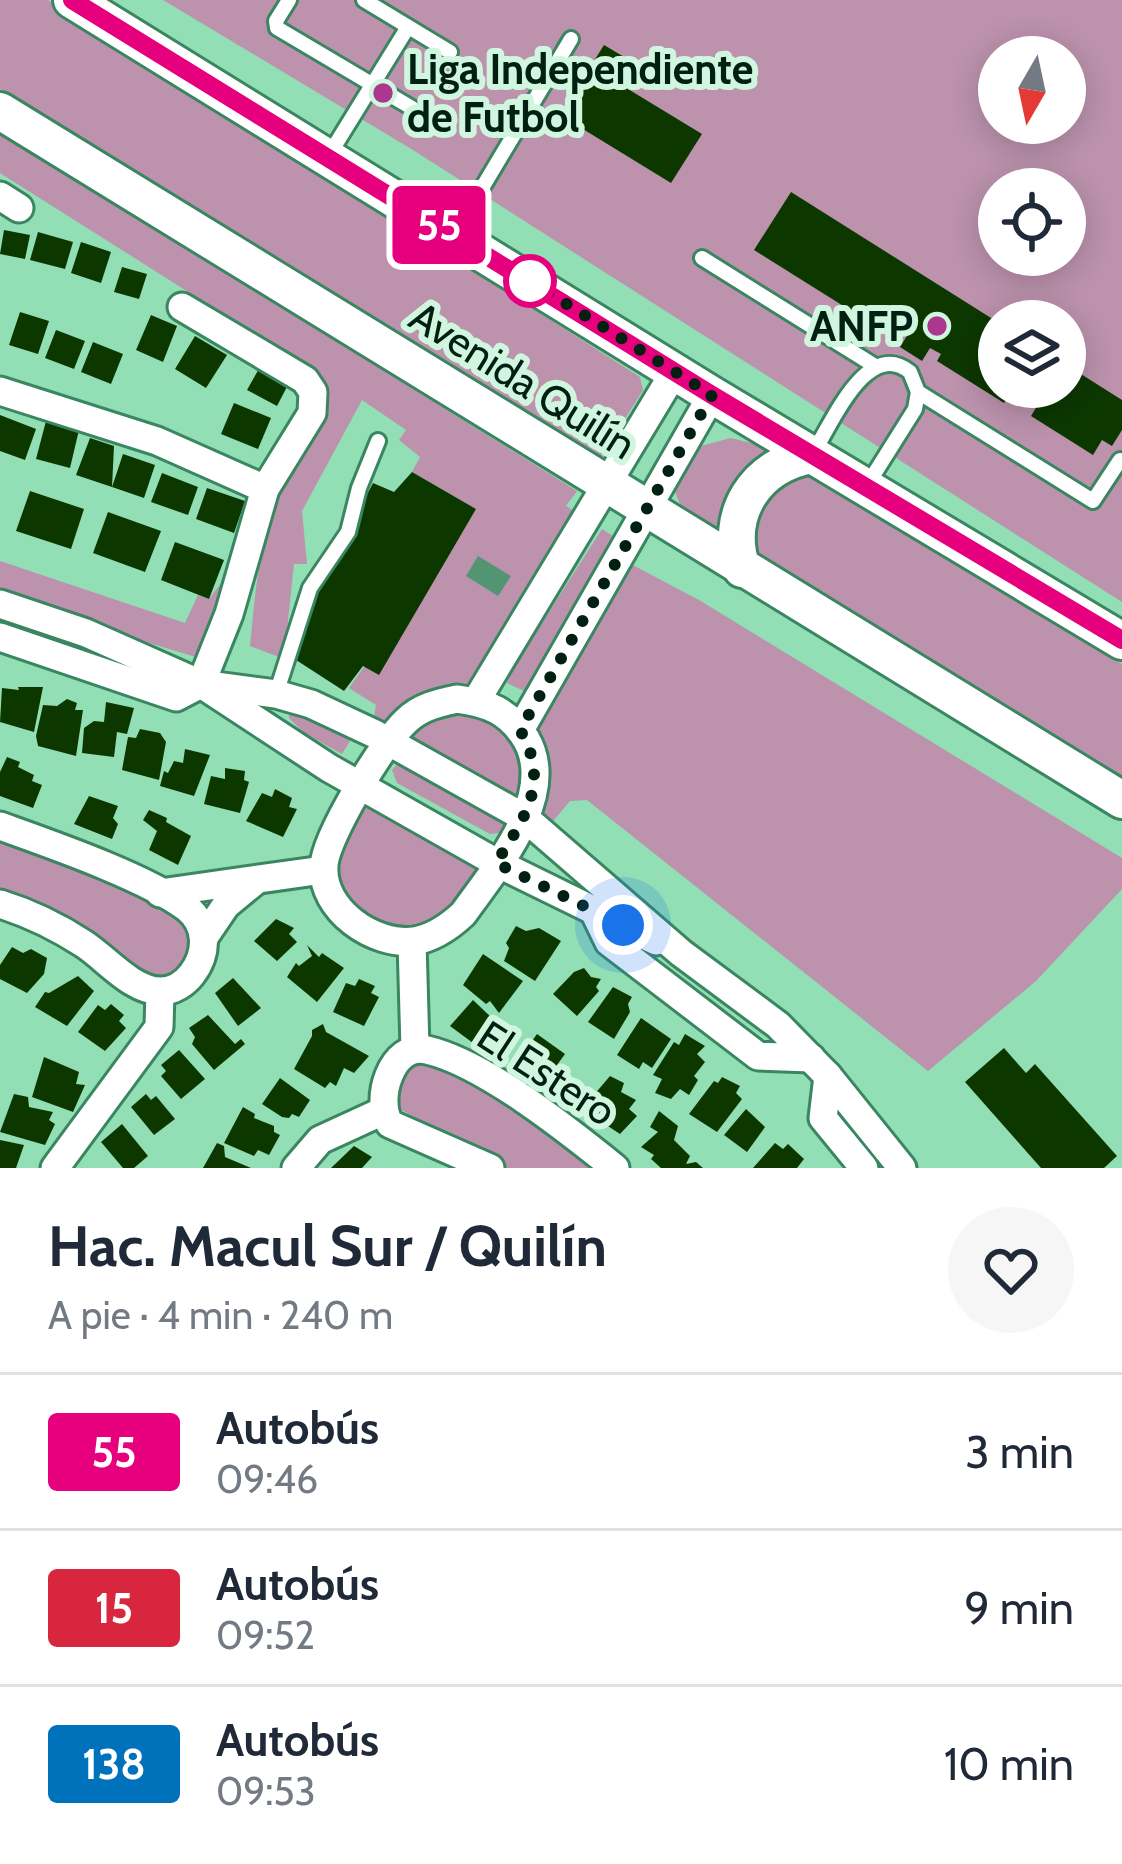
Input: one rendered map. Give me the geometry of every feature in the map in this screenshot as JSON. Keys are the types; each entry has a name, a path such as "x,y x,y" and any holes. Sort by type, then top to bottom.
{"main road":[{"name":"Avenida Quilín","path":"72,0 712,395 1119,634"},
{"name":"Avenida Quilín","path":"0,111 1122,800"},
{"path":"742,569 736,529 745,499 773,468 812,455"}],"street":[{"path":"182,307 304,380 313,392 312,413 265,489 230,614 201,684"},
{"path":"476,701 675,371"},
{"path":"0,391 157,441 265,489"},
{"path":"520,730 712,395"},
{"path":"0,604 86,633 201,684 362,787 496,863 681,953"},
{"path":"0,637 176,697 201,684 276,694 310,704 390,742 525,818 681,953 778,1025 820,1067 902,1168"},
{"path":"476,701 508,716 520,730 535,763 525,818 463,914 449,927 412,942 390,940 355,924 329,893 323,870 330,839 410,717 431,704 476,701"},
{"path":"0,826 160,893 190,910 205,936"},
{"path":"160,893 323,870"},
{"path":"4,913 81,942 140,986 160,992 176,989 187,980 197,968 205,936 226,905 258,880"},
{"path":"594,911 609,942 758,1056 820,1067"},
{"path":"412,942 415,1049"},
{"path":"56,1168 159,1027 160,992"},
{"name":"El Estero","path":"381,1112 394,1067 415,1049 441,1055 483,1076 615,1168"},
{"path":"820,1067 823,1118 864,1168"},
{"path":"296,1168 320,1140 381,1112 405,1132 490,1168"}],"lane":[{"path":"289,0 276,21 277,28 412,108"},
{"path":"364,0 450,52"},
{"path":"328,156 408,27"},
{"path":"454,235 572,39"},
{"path":"702,258 875,366"},
{"path":"812,455 860,379 875,366 902,365 917,382 915,409 866,487"},
{"path":"918,392 1093,501 1120,460"},
{"path":"276,694 310,588 348,532 378,441"}],"shaded area":[{"path":"0,0 48,0 640,377 643,390 601,457 588,457 0,89"},
{"path":"163,0 1122,0 1122,602 413,150"},
{"path":"0,132 577,491 566,506 582,516 472,693 395,726 374,717 376,705 349,688 476,509 412,472 420,457 399,440 406,430 362,400 302,511 307,564 294,564 284,659 250,646 261,553 277,492 307,439 328,417 318,374 0,173"},
{"path":"731,438 759,445 810,472 1122,664 1122,777 681,506 672,485 697,447"},
{"path":"602,529 619,540 530,687 524,691 507,683 510,673"},
{"path":"478,556 511,576 498,596 466,576"},
{"path":"0,561 185,623 198,595 209,599 229,573 206,654 199,658 0,598"},
{"path":"627,562 699,600 1122,858 1122,889 1036,981 928,1071 587,800 570,801 544,832 529,726"},
{"path":"454,706 516,732 528,786 515,799 407,738 437,712"},
{"path":"289,708 353,736 342,754 304,733 289,718"},
{"path":"400,761 504,818 506,827 490,834 397,783 392,770"},
{"path":"368,804 478,866 454,903 426,922 396,926 369,918 349,898 340,871 345,839"},
{"path":"0,839 35,846 173,910 195,934 182,967 165,978 148,976 80,930 0,892"},
{"path":"432,1058 545,1126 603,1168 502,1168 400,1109 404,1076"}],"building":[{"path":"604,45 641,67 628,89 702,134 671,183 560,115"},
{"name":"ANFP","path":"791,192 978,310 978,387 937,361 941,354 930,348 922,361 900,347 908,334 902,330 896,339 754,250"},
{"path":"4,230 30,235 25,259 0,254"},
{"path":"38,232 73,242 65,269 30,260"},
{"path":"81,242 111,252 101,283 71,273"},
{"path":"122,267 147,274 139,299 114,292"},
{"path":"20,312 49,321 38,354 9,345"},
{"path":"151,315 177,326 163,362 136,350"},
{"path":"56,330 85,341 74,369 45,358"},
{"path":"195,336 227,355 206,388 175,369"},
{"path":"93,342 123,354 111,384 81,372"},
{"path":"260,367 289,383 277,406 247,390"},
{"name":"ANFP","path":"1086,377 1122,400 1122,430 1112,446 1102,440 1093,455 1031,416 1036,408 1086,408"},
{"path":"234,403 271,418 258,449 221,434"},
{"path":"0,415 36,429 25,460 0,451"},
{"path":"46,421 79,430 70,468 36,459"},
{"path":"90,438 114,446 112,487 76,475"},
{"path":"123,454 155,465 144,498 112,487"},
{"path":"412,472 476,509 379,675 363,666 344,691 293,658 310,588 348,532 373,483 394,492"},
{"path":"162,473 198,487 188,515 151,502"},
{"path":"207,488 245,501 234,533 196,519"},
{"path":"30,491 84,509 71,549 16,531"},
{"path":"108,512 161,531 145,572 93,553"},
{"path":"175,542 224,560 209,599 161,580"},
{"path":"43,687 34,732 0,722 2,688"},
{"path":"67,699 77,703 75,710 83,710 76,756 38,746 36,736 43,705 57,706"},
{"path":"106,702 134,708 127,734 117,732 114,757 82,753 84,728 94,721 104,722"},
{"path":"140,729 160,733 166,742 159,780 122,770 128,737 136,738"},
{"path":"185,749 210,755 194,796 160,786 164,771 168,773 174,761 183,763"},
{"path":"7,757 20,762 18,767 42,785 33,808 0,796 0,772"},
{"path":"225,768 245,771 244,780 249,782 240,813 204,804 211,776 225,779"},
{"path":"275,789 292,798 289,807 297,809 283,837 246,821 262,793 272,797"},
{"path":"89,796 118,806 112,839 74,824"},
{"path":"149,810 191,836 178,865 149,850 157,831 143,820"},
{"path":"276,919 294,928 289,934 297,942 277,961 254,941"},
{"path":"516,926 526,931 539,928 561,941 535,981 504,961 506,943"},
{"path":"307,945 319,957 322,953 344,968 317,1002 287,977 296,963 299,966 312,956"},
{"path":"12,947 23,953 31,949 47,958 44,974 27,993 0,979 0,965"},
{"path":"483,954 523,981 499,1013 490,1001 486,1004 463,985"},
{"path":"584,968 591,977 601,979 596,987 599,991 577,1016 553,994"},
{"path":"78,976 94,991 67,1026 35,1007 45,992"},
{"path":"233,978 261,1008 238,1026 215,993"},
{"path":"359,979 375,986 371,993 379,997 364,1026 333,1012 346,983 355,986"},
{"path":"613,987 632,997 630,1012 614,1039 588,1022"},
{"path":"473,1000 494,1020 473,1043 450,1026"},
{"path":"111,1004 124,1015 119,1021 126,1028 105,1051 78,1032 98,1005 105,1010"},
{"path":"208,1015 235,1044 241,1039 245,1044 214,1070 192,1044 195,1037 189,1028"},
{"path":"641,1018 671,1039 652,1068 643,1062 639,1069 617,1055"},
{"path":"323,1024 326,1032 369,1056 354,1073 344,1068 336,1086 330,1082 325,1088 294,1069 312,1030"},
{"path":"537,1034 565,1054 546,1080 518,1061"},
{"path":"685,1034 705,1046 697,1054 705,1062 694,1076 698,1080 689,1095 680,1089 671,1099 655,1093 662,1079 653,1075 674,1042 679,1045"},
{"path":"1004,1048 1026,1073 1035,1064 1117,1156 1104,1168 1041,1168 965,1082"},
{"path":"179,1050 205,1079 181,1099 161,1076 166,1071 161,1065"},
{"path":"44,1057 79,1072 76,1084 85,1085 73,1112 32,1097"},
{"path":"610,1076 624,1083 621,1092 636,1100 629,1109 637,1116 620,1134 582,1109"},
{"path":"722,1077 740,1086 736,1093 742,1099 717,1132 689,1114"},
{"path":"280,1078 310,1100 299,1117 282,1117 262,1104"},
{"path":"14,1094 28,1097 29,1107 53,1112 49,1120 55,1124 45,1145 0,1132"},
{"path":"146,1094 151,1100 156,1096 175,1119 154,1135 131,1107"},
{"path":"243,1107 280,1135 269,1155 258,1150 254,1156 224,1143"},
{"path":"746,1109 765,1127 747,1152 724,1135"},
{"path":"659,1111 678,1126 674,1140 690,1156 686,1164 696,1162 703,1168 661,1168 651,1159 654,1155 641,1147 658,1132 650,1127"},
{"path":"122,1124 148,1156 134,1168 123,1168 101,1142"},
{"path":"0,1140 24,1145 16,1168 0,1168"},
{"path":"217,1143 224,1146 225,1157 251,1168 203,1168"},
{"path":"775,1143 783,1149 788,1144 804,1159 797,1168 753,1168"},
{"path":"354,1146 372,1157 362,1168 331,1168"}],"bus line":[{"name":"55","path":"72,0 712,395 1122,640"}],"place":[{"name":"Liga Independiente de Futbol","path":"383,93"},
{"name":"ANFP","path":"937,326"}],"route":[{"path":"530,281 712,395 520,730 535,763 533,792 525,818 496,863 623,925"}]}
